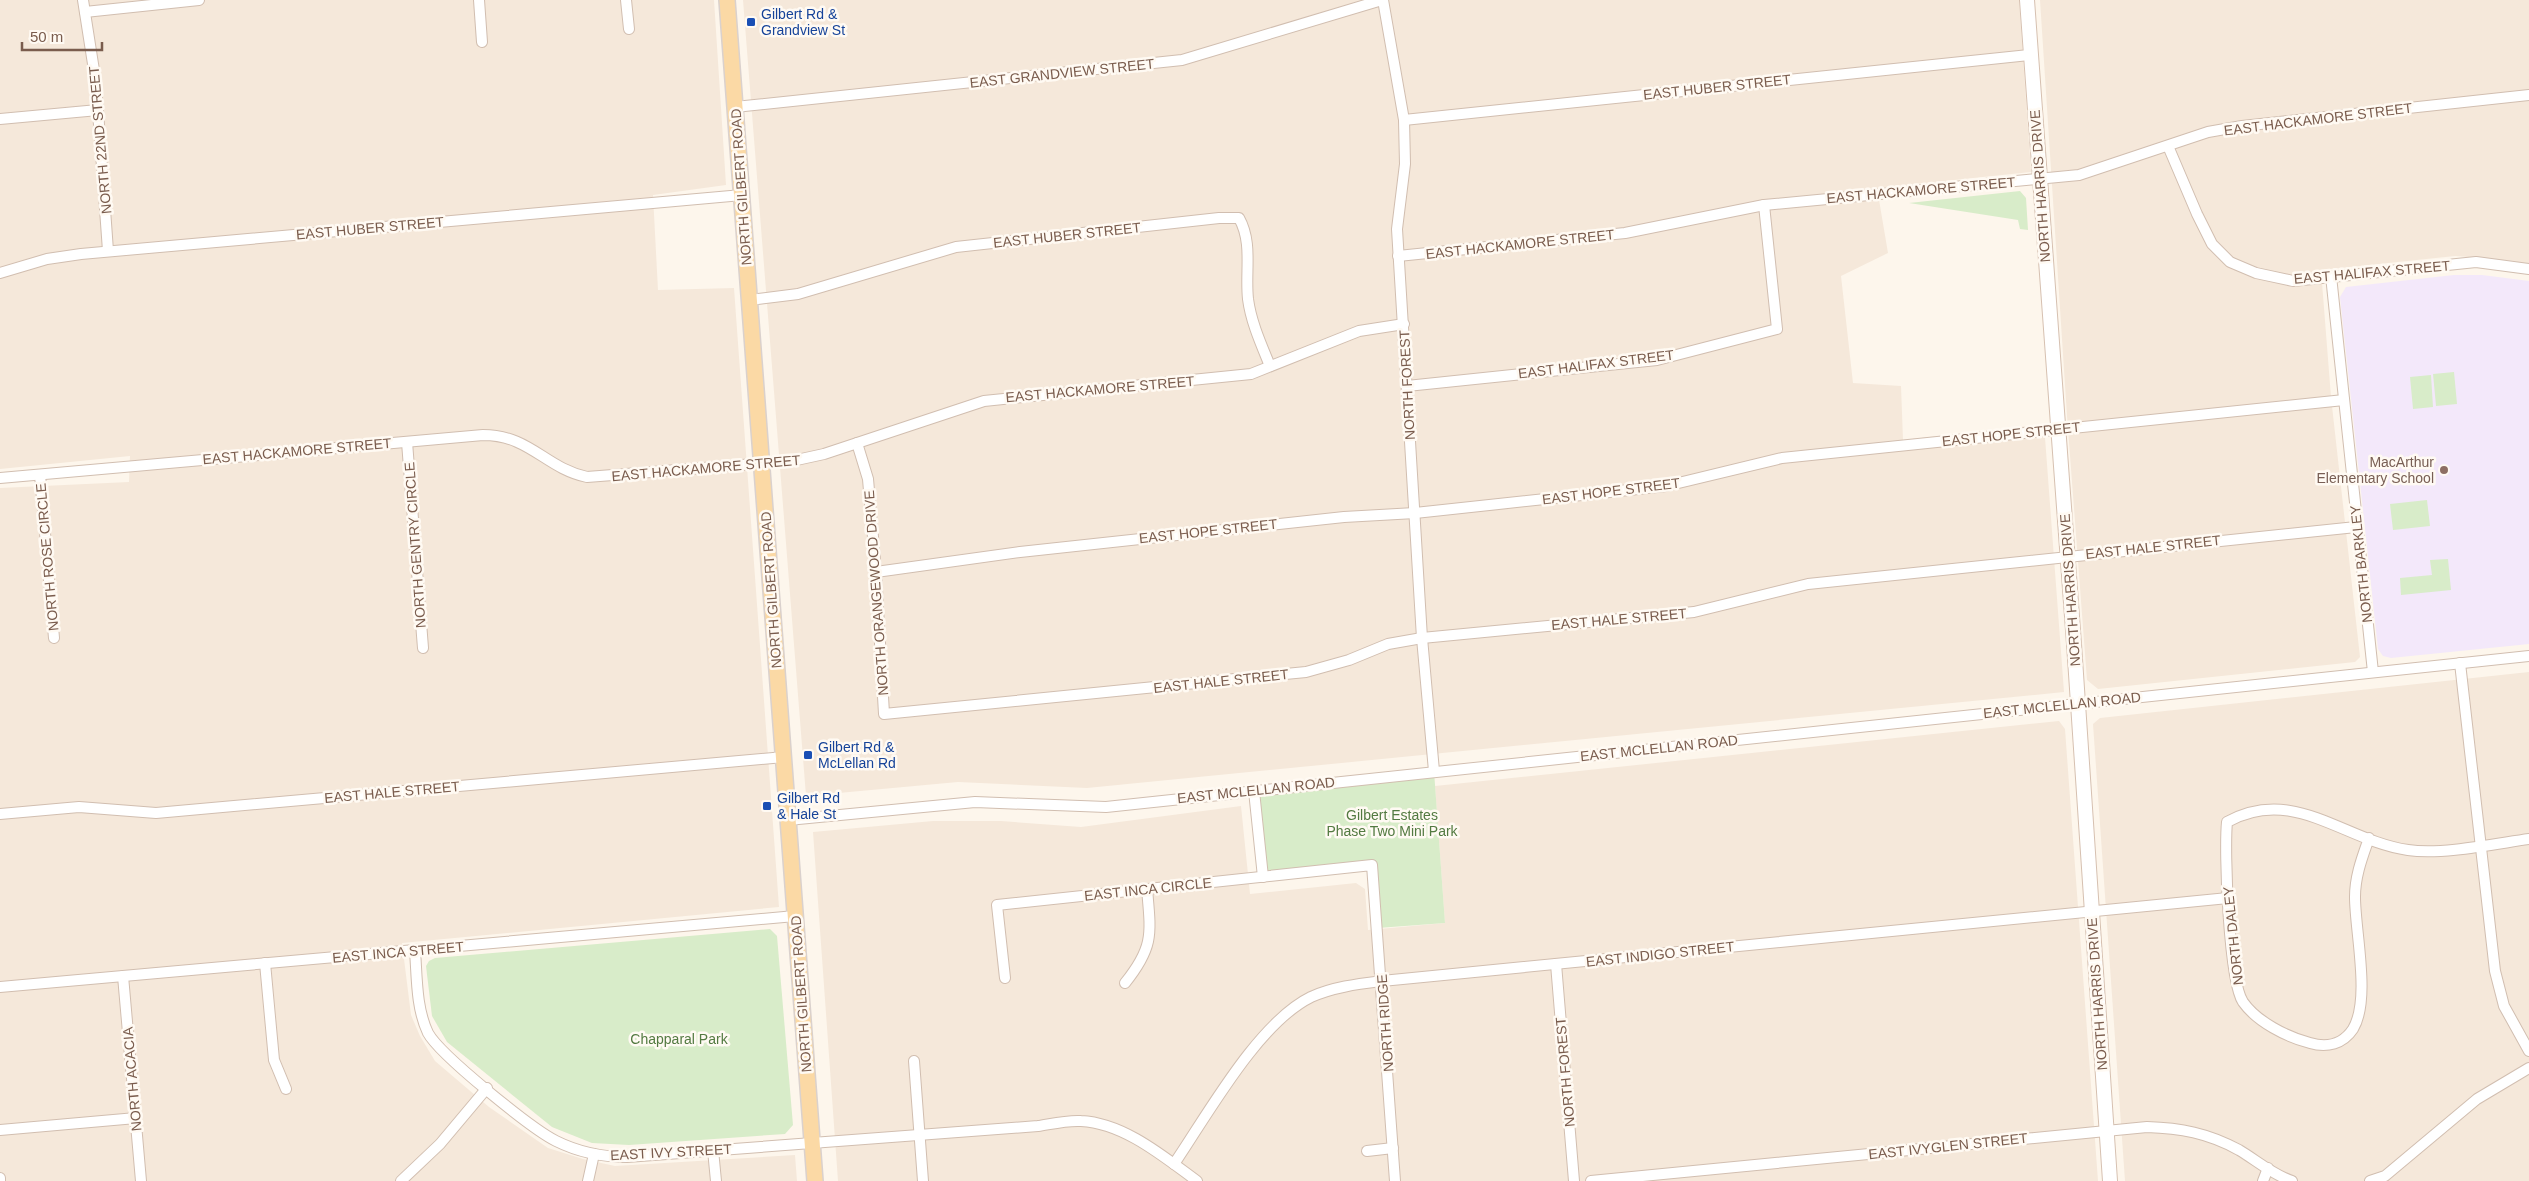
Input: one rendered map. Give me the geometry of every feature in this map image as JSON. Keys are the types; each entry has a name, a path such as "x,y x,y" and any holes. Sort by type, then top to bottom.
{"main road":[{"name":"NORTH GILBERT ROAD","path":"727,0 815,1181"}],"street":[{"name":"NORTH 22ND STREET","path":"83,0 94,68 108,251"},
{"path":"85,12 198,0"},
{"path":"478,0 482,42"},
{"path":"626,0 628,29"},
{"name":"EAST GRANDVIEW STREET","path":"735,107 1182,60 1382,0"},
{"name":"NORTH FOREST","path":"1382,0 1404,120 1405,164 1397,229 1398,256 1404,324 1406,386 1422,638 1434,771"},
{"name":"NORTH HARRIS DRIVE","path":"2027,0 2029,55 2041,179 2057,429 2068,556 2110,1181"},
{"name":"EAST HUBER STREET","path":"1404,120 2029,55"},
{"name":"EAST HACKAMORE STREET","path":"1398,256 1625,233 1764,205 2079,175 2208,132 2242,126 2529,95"},
{"path":"0,119 98,110"},
{"name":"EAST HALIFAX STREET","path":"2168,146 2212,244 2230,262 2256,273 2293,281 2476,262 2529,269"},
{"name":"EAST HUBER STREET","path":"0,273 47,259 108,251 742,195"},
{"name":"EAST HALIFAX STREET","path":"1406,386 1657,360 1778,329 1764,205"},
{"name":"EAST HUBER STREET","path":"750,300 798,294 956,247 1219,218 1239,218 1247,240 1248,298 1270,366"},
{"name":"NORTH BARKLEY","path":"2331,276 2356,527 2373,672"},
{"name":"EAST HACKAMORE STREET","path":"0,478 483,435 506,437 527,445 564,470 587,477 808,458 984,401 1251,374 1359,331 1404,324"},
{"name":"EAST HOPE STREET","path":"876,572 1030,550 1344,517 1415,513 1666,486 1782,458 2344,400"},
{"name":"NORTH GENTRY CIRCLE","path":"407,442 423,648"},
{"name":"NORTH ORANGEWOOD DRIVE","path":"857,443 868,479 876,572 884,714"},
{"name":"NORTH ROSE CIRCLE","path":"40,475 54,638"},
{"name":"EAST HALE STREET","path":"884,714 1306,672 1349,660 1388,644 1422,638 1694,612 1808,584 2356,527"},
{"name":"EAST MCLELLAN ROAD","path":"788,820 974,802 1106,806 2529,656"},
{"path":"2460,663 2495,972 2504,1006 2529,1051"},
{"name":"EAST HALE STREET","path":"0,814 79,807 130,813 159,813 784,757"},
{"path":"1254,791 1263,877"},
{"name":"NORTH DALEY","path":"2284,809 2307,813 2369,838 2358,870 2355,896 2361,994 2358,1015 2352,1030 2338,1044 2318,1045 2300,1040 2256,1017 2242,1001 2235,978 2228,898 2225,842 2227,822 2241,814 2284,809"},
{"path":"2369,838 2409,850 2480,845 2529,839"},
{"name":"EAST INCA CIRCLE","path":"1005,978 997,905 1372,865"},
{"name":"NORTH RIDGE","path":"1372,865 1382,981 1395,1181"},
{"path":"1125,983 1140,964 1149,946 1150,922 1147,889"},
{"name":"EAST INDIGO STREET","path":"1174,1164 1254,1047 1280,1018 1311,997 1342,986 2228,898"},
{"name":"EAST INCA STREET","path":"0,988 795,916"},
{"name":"EAST IVY STREET","path":"415,950 419,1002 429,1035 444,1052 542,1133 568,1146 594,1154 627,1156 920,1135 1080,1121 1107,1126 1128,1135 1197,1181"},
{"path":"265,963 274,1060 286,1089"},
{"name":"NORTH FOREST","path":"1556,964 1574,1181"},
{"name":"NORTH ACACIA","path":"123,976 141,1181"},
{"path":"914,1061 923,1181"},
{"path":"2370,1181 2385,1176 2477,1099 2529,1068"},
{"path":"401,1181 440,1144 487,1088"},
{"path":"0,1130 136,1118"},
{"name":"EAST IVYGLEN STREET","path":"1591,1181 2146,1126 2183,1128 2237,1149 2292,1181"},
{"path":"1367,1151 1393,1148"},
{"path":"713,1150 716,1181"},
{"path":"588,1181 594,1154"},
{"path":"2263,1181 2268,1168"}],"shaded area":[{"path":"0,0 714,0 726,185 653,195 658,290 734,288 779,907 402,943 411,1015 420,1036 435,1061 489,1107 548,1148 583,1159 615,1166 795,1155 797,1181 0,1181 0,488 129,482 130,456 0,469"},
{"path":"743,0 2019,0 2031,172 1877,188 1888,253 1841,276 1853,383 1901,386 1903,440 2044,424 2064,692 1087,788 958,782 806,796"},
{"path":"2040,0 2529,0 2529,265 2496,259 2455,256 2321,270 2331,397 2360,657 2355,662 2098,689 2087,680 2067,416"},
{"name":"MacArthur Elementary School","path":"2454,275 2482,275 2529,281 2529,644 2391,658 2383,656 2378,649 2340,297 2346,287"},
{"path":"2529,672 2529,1181 2125,1181 2093,724 2100,718"},
{"path":"2059,721 2065,729 2098,1181 838,1181 813,832 933,821 1001,821 1081,827 1241,806 1250,894 1356,883 1365,889 1368,930 1445,923 1435,786"}],"green space":[{"path":"2020,191 2026,198 2028,230 2020,229 2018,220 1909,203"},
{"path":"2454,372 2457,404 2436,406 2433,374"},
{"path":"2431,375 2433,407 2413,409 2410,377"},
{"path":"2427,500 2430,526 2393,530 2390,504"},
{"path":"2448,559 2451,590 2401,595 2400,578 2432,575 2430,560"},
{"name":"Gilbert Estates Phase Two Mini Park","path":"1434,771 1445,923 1378,928 1372,865 1263,877 1254,791"},
{"name":"Chapparal Park","path":"770,929 777,936 793,1125 785,1134 629,1145 592,1143 552,1127 447,1042 432,1016 426,966 429,961 435,958"}],"place":[{"name":"Gilbert Rd & Grandview St","path":"751,22"},
{"name":"MacArthur Elementary School","path":"2444,470"},
{"name":"Gilbert Rd & McLellan Rd","path":"808,755"},
{"name":"Gilbert Rd & Hale St","path":"767,806"}]}
